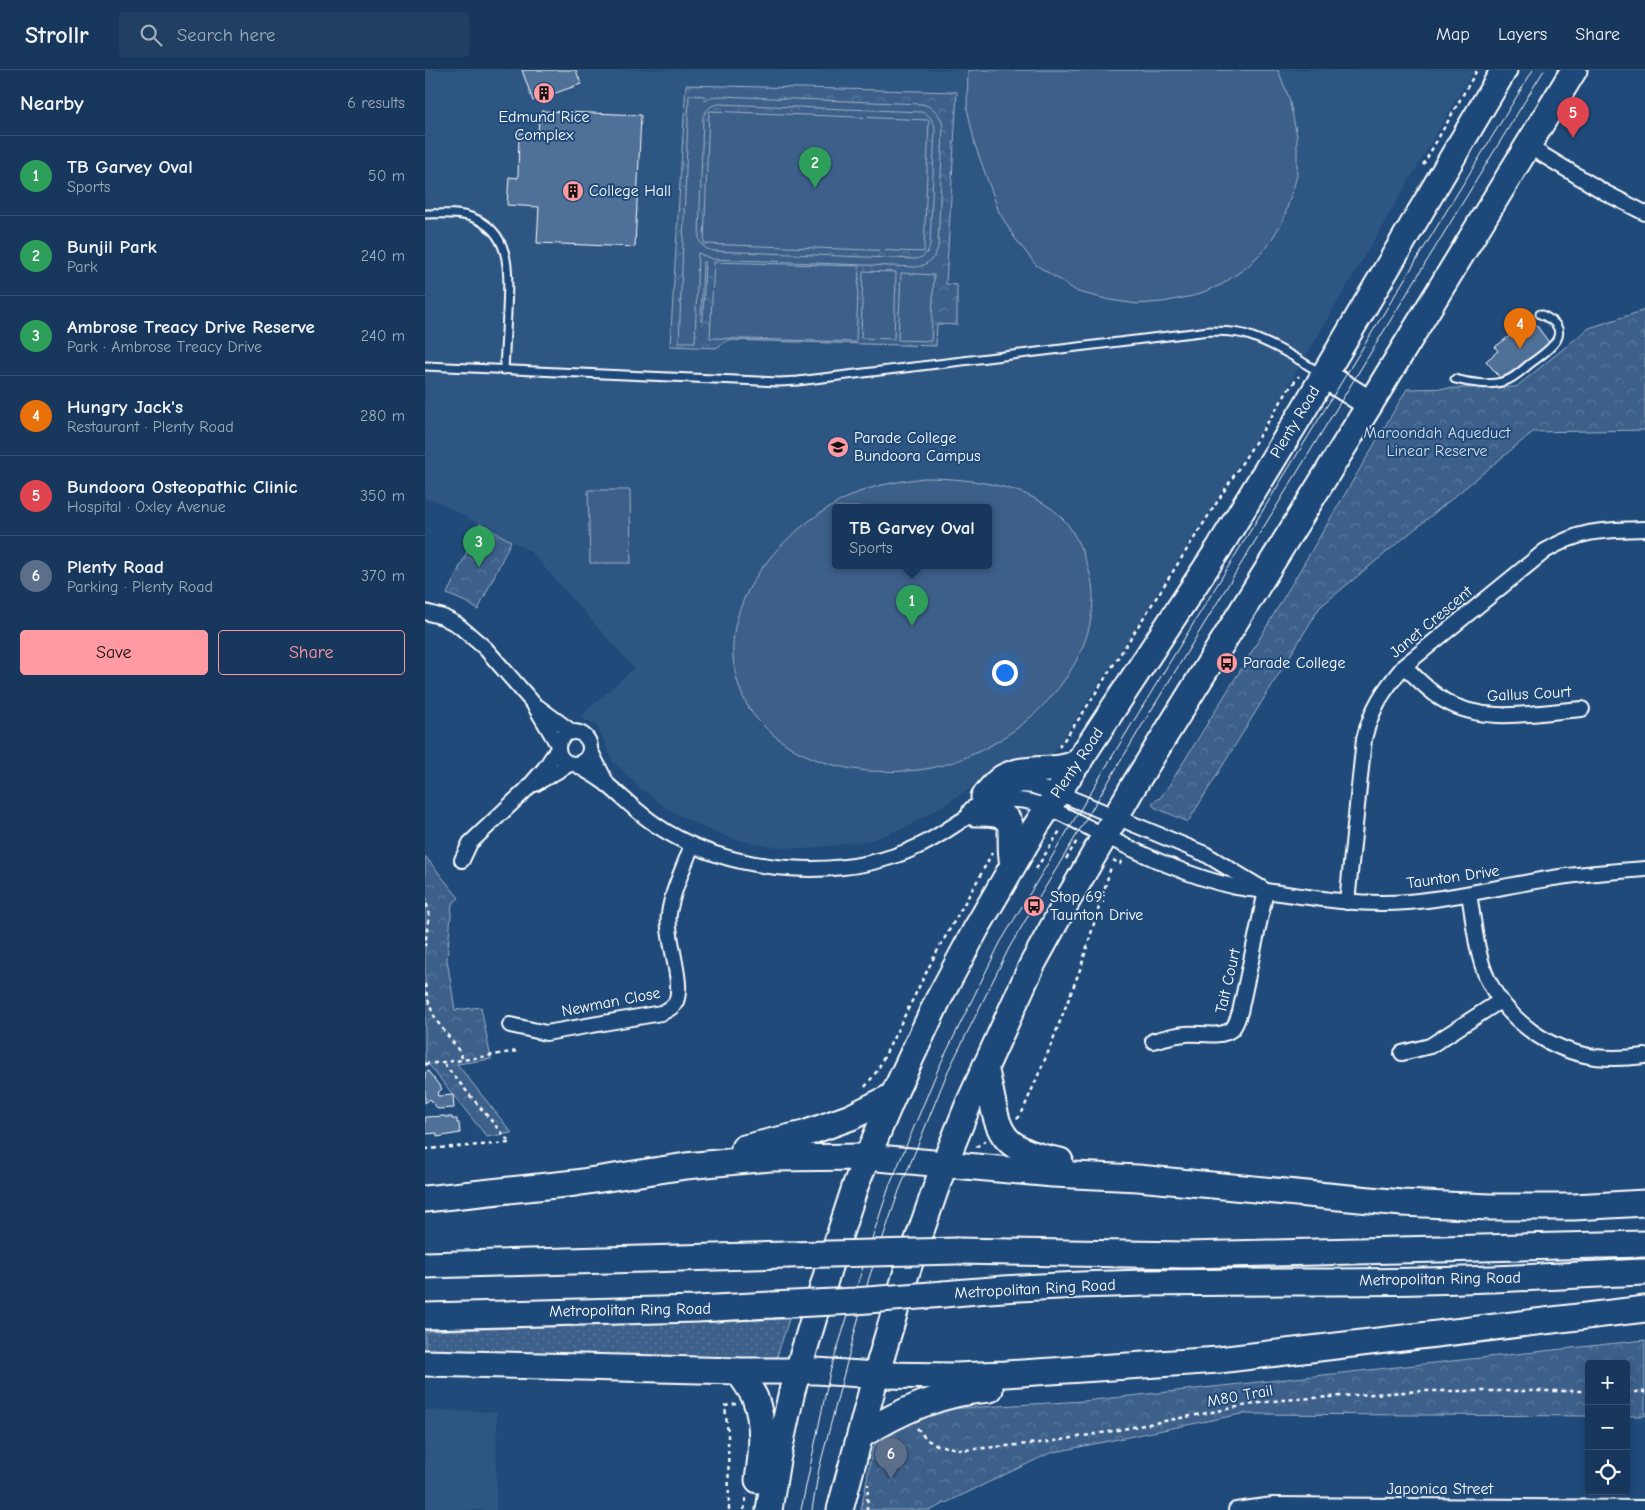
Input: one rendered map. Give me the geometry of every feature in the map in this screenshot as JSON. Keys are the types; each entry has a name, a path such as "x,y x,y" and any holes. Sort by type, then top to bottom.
{"highway":[{"name":"Plenty Road","path":"769,1510 788,1406 787,1372 828,1270 856,1184 855,1157 893,1096 943,992 976,929 1024,867 1052,801 1196,585 1315,370 1504,70"},
{"path":"840,1510 860,1436 886,1375 906,1274 955,1165 985,1067 1032,965 1118,826 1370,404 1574,70"},
{"path":"1315,370 1370,404"},
{"path":"1024,867 1010,850 1012,830 1007,818 979,805 1005,776 1023,771 1069,767 1079,762"},
{"path":"985,1067 993,1100 994,1113 1001,1132 1013,1146 1029,1154 1068,1163 1103,1168 1138,1178"},
{"path":"575,1183 765,1144 803,1134 857,1115 893,1096"},
{"path":"425,1199 575,1183 686,1166 770,1158 855,1157 1053,1174 1138,1178 1412,1204 1490,1207 1574,1207 1645,1202"},
{"name":"Metropolitan Ring Road","path":"425,1265 957,1251 1187,1256 1645,1244"},
{"name":"Metropolitan Ring Road","path":"425,1316 697,1309 855,1301 1002,1288 1169,1283 1424,1281 1645,1272"},
{"path":"425,1364 886,1375 1005,1374 1219,1360 1645,1309"},
{"path":"860,1436 911,1416 951,1394 979,1390 1130,1380 1219,1360"},
{"path":"738,1371 754,1397 762,1429 762,1451 753,1510"}],"street":[{"path":"1527,146 1603,192 1645,213"},
{"name":"Janet Crescent","path":"1347,902 1364,739 1377,702 1404,666 1545,551 1560,542 1590,532 1645,529"},
{"path":"425,612 443,617 459,625 485,648 533,703 558,747 561,759 608,785 649,821 693,845 723,857 760,865 797,868 878,862 912,849 936,837 979,805 1013,800 1083,803 1118,826"},
{"name":"Gallus Court","path":"1404,666 1429,690 1445,701 1476,713 1509,715 1582,709"},
{"path":"533,703 572,732"},
{"path":"461,860 470,843 526,790 545,768 563,736 577,732 588,740 590,750 608,785"},
{"path":"526,790 573,764 585,760 590,750"},
{"path":"1052,801 1118,826"},
{"name":"Taunton Drive","path":"1118,826 1127,846 1206,880 1236,887 1347,902 1409,902 1469,894 1559,877 1645,869"},
{"name":"Taunton Drive","path":"1118,826 1205,854 1266,891"},
{"name":"Newman Close","path":"510,1025 545,1033 661,1013 673,1006 677,1000 678,986 668,917 674,894 693,845"},
{"name":"Tait Court","path":"1153,1041 1188,1033 1224,1033 1230,1031 1235,1026 1240,1012 1266,891"},
{"path":"1469,894 1481,960 1488,979 1500,1001 1527,1029 1545,1041 1571,1052 1596,1057 1623,1058 1645,1056"},
{"path":"1401,1053 1430,1046 1500,1001"},
{"name":"Japonica Street","path":"1236,1510 1273,1505 1449,1508 1645,1508"}],"lane":[{"path":"425,214 471,217 493,231 502,244 507,257 508,275 504,370"},
{"path":"1455,379 1466,382 1488,383 1508,380 1552,348 1559,332 1557,326 1554,321 1540,314"},
{"path":"425,366 779,382 1209,331 1244,334 1265,342 1315,370"}],"path":[{"path":"1421,169 1477,70"},
{"path":"1047,769 1049,757 1072,730 1283,398 1315,370"},
{"path":"1024,867 1061,829"},
{"path":"1066,859 1078,839"},
{"path":"1001,1132 1013,1124 1021,1115 1049,1050 1081,966 1108,882 1112,860 1120,864 1127,846"},
{"path":"425,896 429,915 425,946"},
{"path":"425,984 426,994 433,1015 457,1046 463,1060"},
{"path":"425,1064 517,1052"},
{"path":"425,1149 510,1143 443,1063"},
{"name":"M80 Trail","path":"911,1416 920,1433 927,1440 937,1445 965,1450 1049,1442 1281,1400 1421,1391 1585,1391"},
{"path":"1630,1392 1645,1392"},
{"path":"725,1406 728,1435 729,1510"},
{"path":"867,1510 868,1481"}],"shaded area":[{"name":"Parade College Bundoora Campus","path":"425,70 1474,70 1283,395 1131,635 1054,752 1045,758 1002,769 909,826 872,840 806,849 767,846 734,839 704,828 668,809 640,788 613,761 597,726 580,717 634,668 530,551 433,499 425,500"},
{"path":"425,1410 497,1412 496,1510 425,1510"}],"green space":[{"path":"968,70 1278,70 1289,98 1297,136 1297,176 1283,221 1267,247 1247,267 1221,285 1193,296 1163,302 1137,304 1078,292 1036,265 1014,237 999,212 975,145 967,108"},
{"path":"686,85 957,92 946,284 957,285 957,325 937,324 936,346 728,340 716,348 670,346"},
{"path":"689,95 704,96 705,101 712,97 720,96 922,104 937,112 943,128 938,247 930,260 924,265 916,267 712,259 698,253 695,342 679,342","holes":["719,104 922,112 927,114 935,127 930,244 929,250 923,256 915,259 715,251 706,249 702,245 699,237 703,117 711,106"]},
{"path":"709,111 929,120 924,252 704,244"},
{"path":"703,262 705,262 703,321 701,321"},
{"path":"714,262 859,266 856,342 710,338"},
{"path":"863,271 896,272 894,339 861,338"},
{"path":"901,273 934,275 931,341 898,340"},
{"name":"Maroondah Aqueduct Linear Reserve","path":"1645,310 1645,430 1533,432 1320,607 1188,822 1154,807 1152,803 1160,798 1168,787 1251,653 1407,389 1516,387 1589,328"},
{"path":"924,478 941,478 999,486 1018,491 1035,499 1051,508 1064,520 1072,531 1082,551 1092,584 1093,596 1089,626 1079,654 1064,680 1044,704 1021,725 995,743 968,757 932,768 868,771 838,766 797,751 773,734 757,719 744,698 737,680 733,650 737,620 747,592 763,566 784,543 807,522 832,506 832,569 992,569 992,504 835,504 859,492 883,485"},
{"path":"588,490 630,490 631,563 590,563"},
{"path":"480,524 511,541 478,610 468,603 447,594"},
{"path":"425,856 459,898 452,904 447,959 455,1010 481,1007 491,1059 457,1064 512,1133 487,1137 429,1065 425,1066"},
{"path":"789,1319 775,1363 425,1355 425,1331"},
{"path":"1645,1340 1645,1416 1630,1416 1630,1360 1585,1360 1585,1416 1241,1414 1050,1453 931,1510 861,1510 873,1447 928,1410 1084,1401"}],"building":[{"name":"Edmund Rice Complex","path":"522,70 576,70 581,84 533,101"},
{"name":"College Hall","path":"542,111 641,115 635,247 537,243 539,207 507,205 509,177 518,178 519,133 538,134 539,120 542,120"},
{"path":"1532,319 1550,344 1502,380 1486,361 1498,351 1495,347"},
{"path":"428,1071 442,1089 437,1093 438,1096 453,1095 454,1108 438,1109 430,1099 425,1103 425,1073"},
{"path":"445,1116 457,1119 460,1133 437,1137 437,1133 425,1134 425,1117"}],"tram line":[{"path":"801,1510 830,1372 889,1187 939,1067 1000,943 1133,722 1533,70"},
{"path":"812,1510 819,1469 869,1278 899,1191 948,1071 1009,948 1141,727 1544,70"}],"place":[{"name":"Edmund Rice Complex","path":"544,93"},
{"name":"Bundoora Osteopathic Clinic","path":"1573,138"},
{"name":"Bunjil Park","path":"815,188"},
{"name":"College Hall","path":"573,191"},
{"name":"Hungry Jack's","path":"1520,349"},
{"name":"Parade College Bundoora Campus","path":"838,447"},
{"name":"Ambrose Treacy Drive Reserve","path":"479,567"},
{"name":"TB Garvey Oval","path":"912,626"},
{"name":"Parade College","path":"1227,663"},
{"name":"Stop 69: Taunton Drive","path":"1034,906"},
{"name":"Plenty Road","path":"891,1479"}]}
